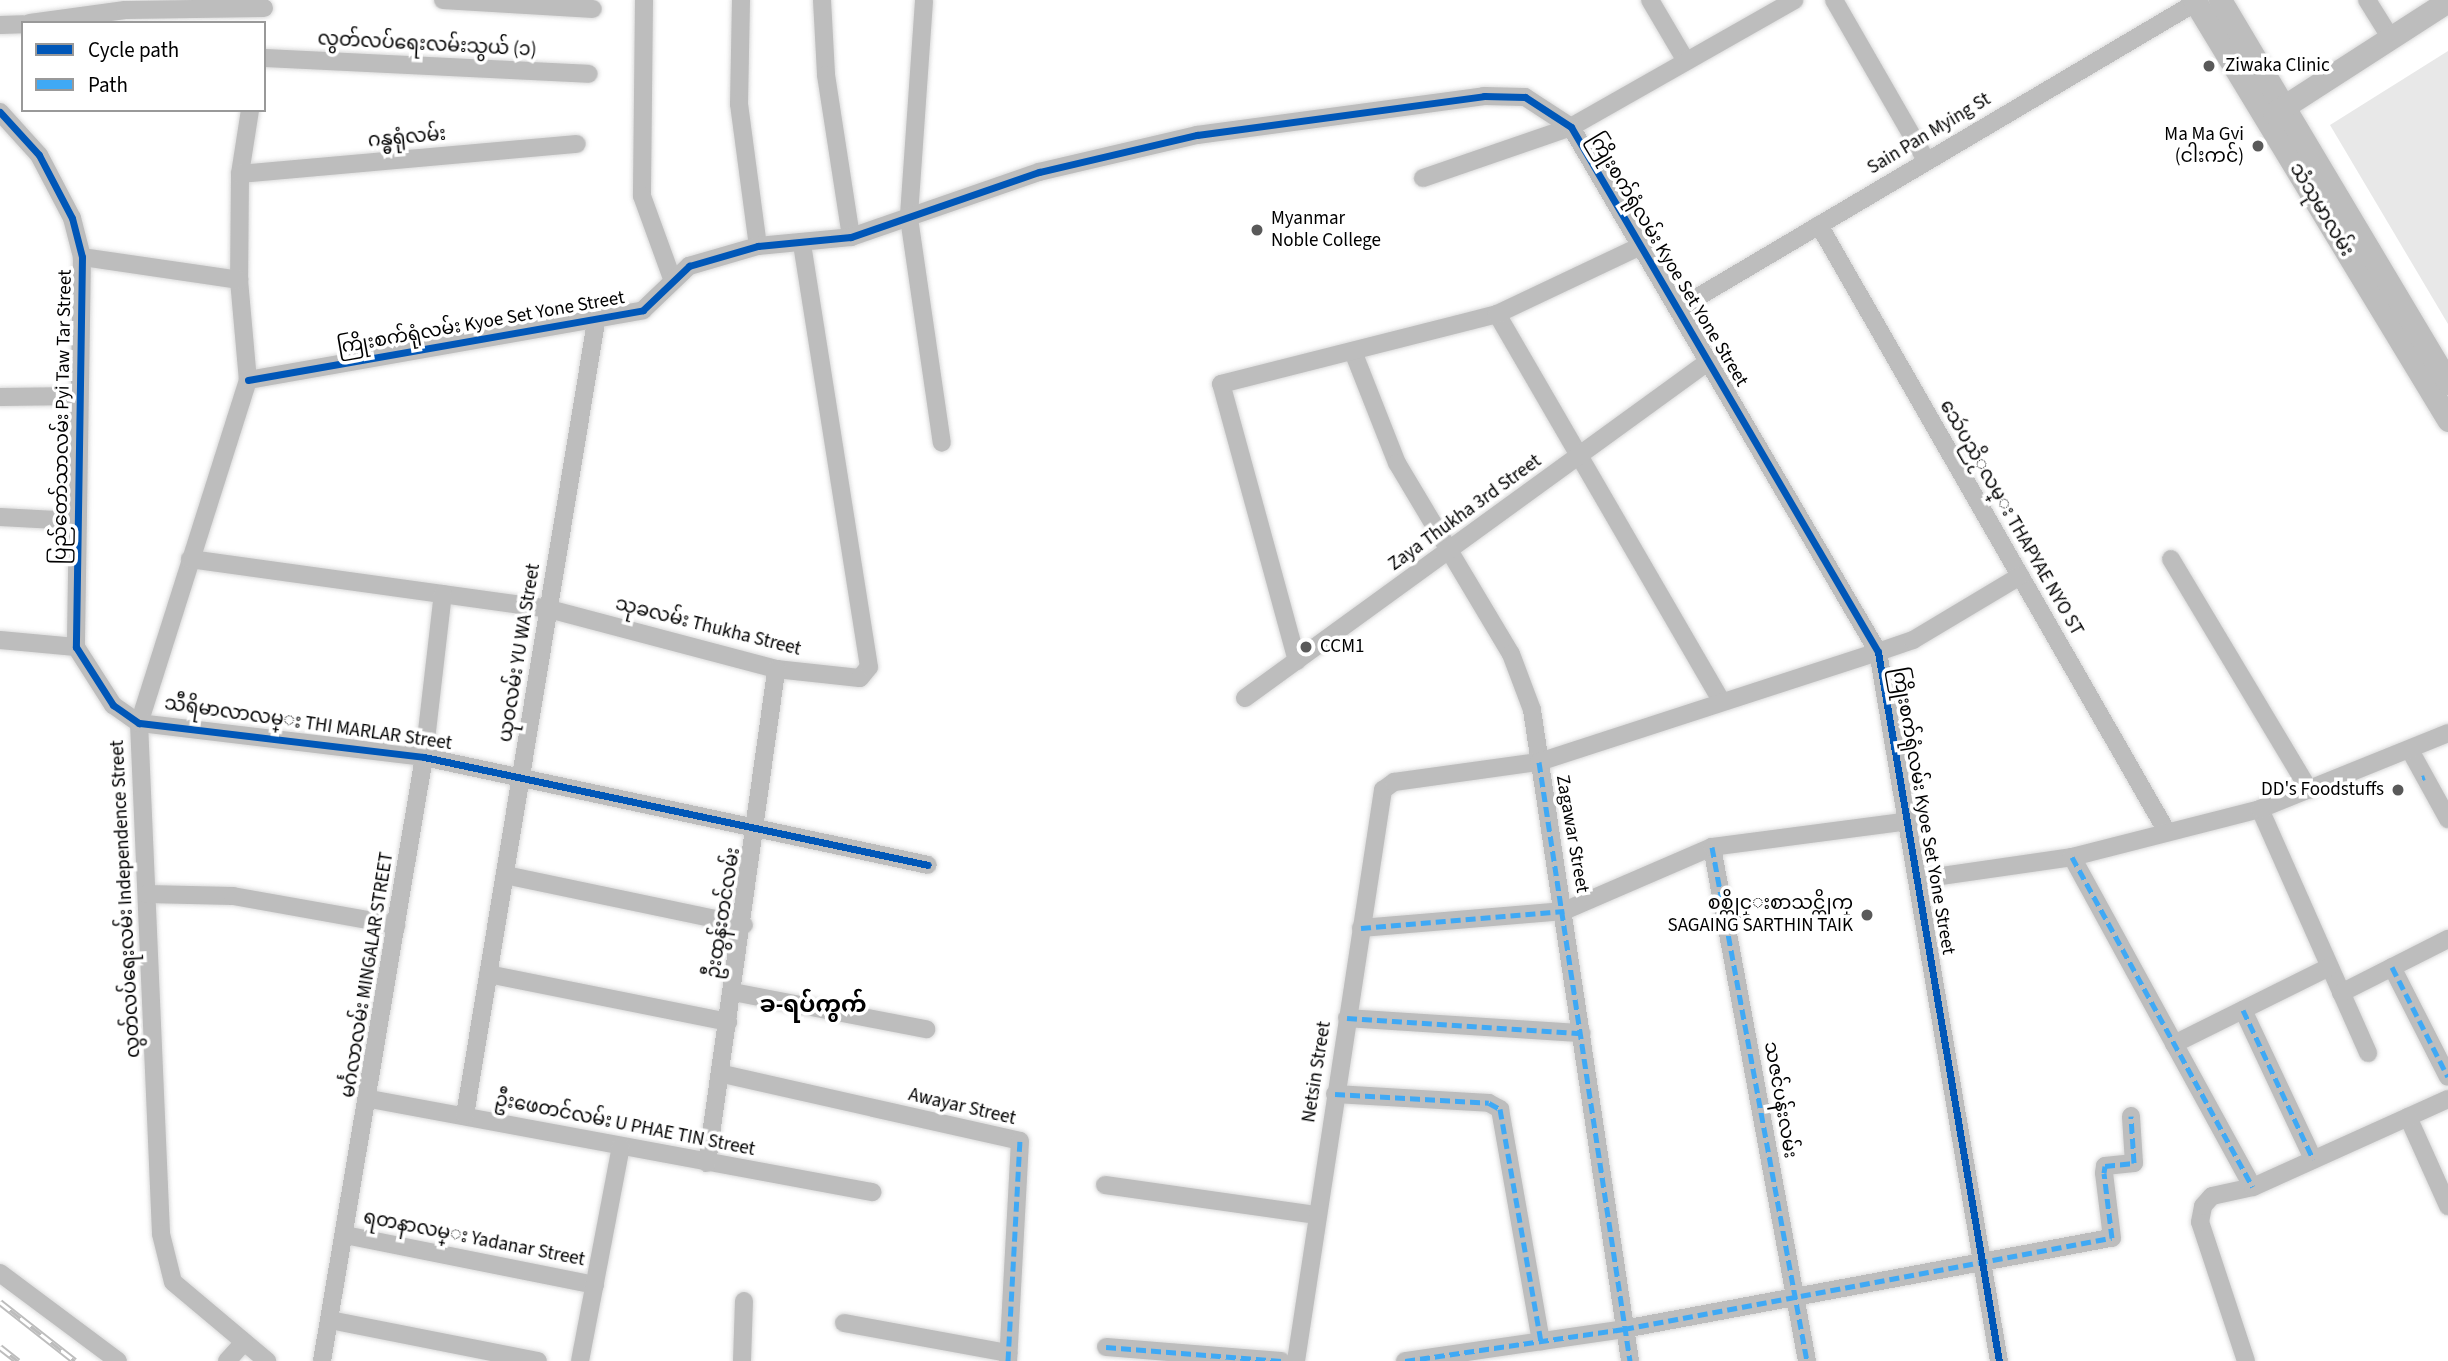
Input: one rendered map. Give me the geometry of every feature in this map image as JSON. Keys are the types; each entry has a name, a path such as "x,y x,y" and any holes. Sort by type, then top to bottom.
{"main road":[{"name":"သံသုမာလမ်း","path":"2220,0 2275,112 2448,420"},
{"name":"သံသုမာလမ်း","path":"2197,1 2275,112 2448,383"},
{"path":"2275,112 2448,1"}],"street":[{"path":"443,0 593,9"},
{"path":"645,0 642,196 673,281"},
{"path":"741,0 739,104 758,246"},
{"path":"822,0 826,75 851,237"},
{"path":"1650,0 1686,61"},
{"path":"1423,178 1571,127 1795,0"},
{"path":"1834,0 1926,160"},
{"path":"2367,0 2390,37"},
{"path":"924,1 909,218 942,443"},
{"name":"Sain Pan Mying St","path":"1681,307 2197,1"},
{"path":"45,21 125,10 264,10"},
{"path":"0,26 21,24"},
{"name":"လွတ်လပ်ရေးလမ်းသွယ် (၁)","path":"266,58 589,74"},
{"name":"ကြိုးစက်ရုံလမ်း Kyoe Set Yone Street","path":"248,380 498,333 596,322 643,310 689,265 758,246 851,237 1039,172 1197,135 1484,96 1525,97 1571,127 1641,246 1681,307 1709,361 1878,652 1920,879 1999,1361"},
{"name":"ပြည်တော်သာလမ်း Pyi Taw Tar Street","path":"0,112 38,155 72,218 82,257 75,521 76,647"},
{"name":"လွတ်လပ်ရေးလမ်း Independence Street","path":"244,1342 173,1282 161,1234 139,723 248,380 239,281 240,174 250,112"},
{"name":"ဂန္ဓရုံလမ်း","path":"240,174 578,144"},
{"name":"သေဴပညိႂလမ္း THAPYAE NYO ST","path":"1819,225 2167,832"},
{"name":"သုခလမ်း Thukha Street","path":"190,559 549,608 776,669 860,678 870,667 802,242"},
{"path":"1297,661 1219,391 1229,381 1354,354 1497,314 1641,246"},
{"path":"82,257 239,281"},
{"path":"1497,314 1721,701"},
{"name":"ယုဝလမ်း YU WA Street","path":"465,1115 596,322"},
{"name":"Zagawar Street","path":"1354,354 1397,463 1452,549 1511,654 1532,710 1630,1361"},
{"name":"Zaya Thukha 3rd Street","path":"1245,698 1709,361"},
{"path":"0,397 78,396"},
{"path":"0,517 75,521"},
{"path":"2171,559 2309,790"},
{"path":"1539,762 1913,640 2020,576"},
{"name":"မင်္ဂလာလမ်း MINGALAR STREET","path":"322,1361 370,1099 424,757 443,594"},
{"path":"0,640 76,647 113,705 139,723"},
{"name":"ဦးထွန်းတင်လမ်း","path":"707,1163 723,1074 758,831 776,669"},
{"name":"သီရိမာလာလမ္း THI MARLAR Street","path":"139,723 424,757 758,831 928,865"},
{"path":"1920,879 2072,857 2260,809 2411,752 2448,733"},
{"path":"2411,752 2448,819"},
{"name":"Netsin Street","path":"1296,1361 1383,790 1394,782 1539,762"},
{"path":"2260,809 2368,1054"},
{"path":"1361,928 1564,911 1713,847 1909,821"},
{"name":"သဇင်ပန်းလမ်း","path":"1713,847 1793,1297 1807,1361"},
{"path":"2072,857 2253,1187"},
{"path":"505,875 744,925"},
{"path":"147,894 233,896 396,925"},
{"path":"2341,993 2448,939"},
{"path":"2174,1044 2329,967"},
{"path":"2392,967 2448,1077"},
{"path":"488,974 729,1022"},
{"path":"733,992 926,1029"},
{"path":"2243,1010 2312,1159"},
{"path":"1347,1018 1582,1033"},
{"name":"Awayar Street","path":"723,1074 1020,1142 1008,1357"},
{"path":"1335,1094 1489,1103 1500,1109 1541,1341"},
{"name":"ဦးဖေတင်လမ်း U PHAE TIN Street","path":"370,1099 872,1192"},
{"path":"2245,1361 2200,1222 2203,1206 2213,1196 2253,1187 2448,1099"},
{"path":"1405,1361 1624,1329 2112,1238 2105,1166 2134,1163 2131,1116"},
{"path":"2407,1117 2448,1206"},
{"path":"580,1361 621,1147"},
{"path":"1105,1185 1317,1215"},
{"name":"ရတနာလမ္း Yadanar Street","path":"345,1236 595,1285"},
{"path":"0,1273 118,1361"},
{"path":"742,1361 744,1301"},
{"path":"330,1320 538,1361"},
{"path":"844,1323 1008,1357"},
{"path":"228,1361 244,1342 267,1361"},
{"path":"1105,1348 1281,1361"}],"shaded area":[{"path":"2448,51 2448,324 2330,125"}],"railway":[{"path":"0,1302 75,1361"},
{"path":"0,1347 18,1361"}],"marked path":[{"path":"1539,762 1630,1361"},
{"path":"1712,847 1807,1361"},
{"path":"2072,857 2253,1187"},
{"path":"1361,928 1564,911"},
{"path":"2392,967 2448,1077"},
{"path":"2243,1010 2313,1159"},
{"path":"1347,1018 1582,1033"},
{"path":"1335,1094 1489,1103 1500,1109 1541,1341"},
{"path":"1405,1361 1624,1329 2112,1238 2105,1166 2134,1163 2131,1116"},
{"path":"1008,1361 1020,1141"},
{"path":"1106,1347 1281,1361"}],"cycle path":[{"path":"248,380 643,310 689,266 758,246 851,237 1039,172 1197,135 1484,96 1525,97 1571,127 1878,652 1999,1361"},
{"path":"0,112 39,155 72,218 82,257 76,647 113,705 139,723 424,757 928,865"}],"place":[{"name":"Ziwaka Clinic","path":"2209,66"},
{"name":"Ma Ma Gyi (ငါးကင်)","path":"2258,146"},
{"name":"Myanmar Noble College","path":"1257,230"},
{"name":"CCM1","path":"1306,647"},
{"name":"DD's Foodstuffs","path":"2398,790"},
{"name":"စစ္ကိုင္းစာသင္တိုက္ SAGAING SARTHIN TAIK","path":"1867,915"}],"district":[{"name":"ခ-ရပ်ကွက်","path":"813,1005"}]}
